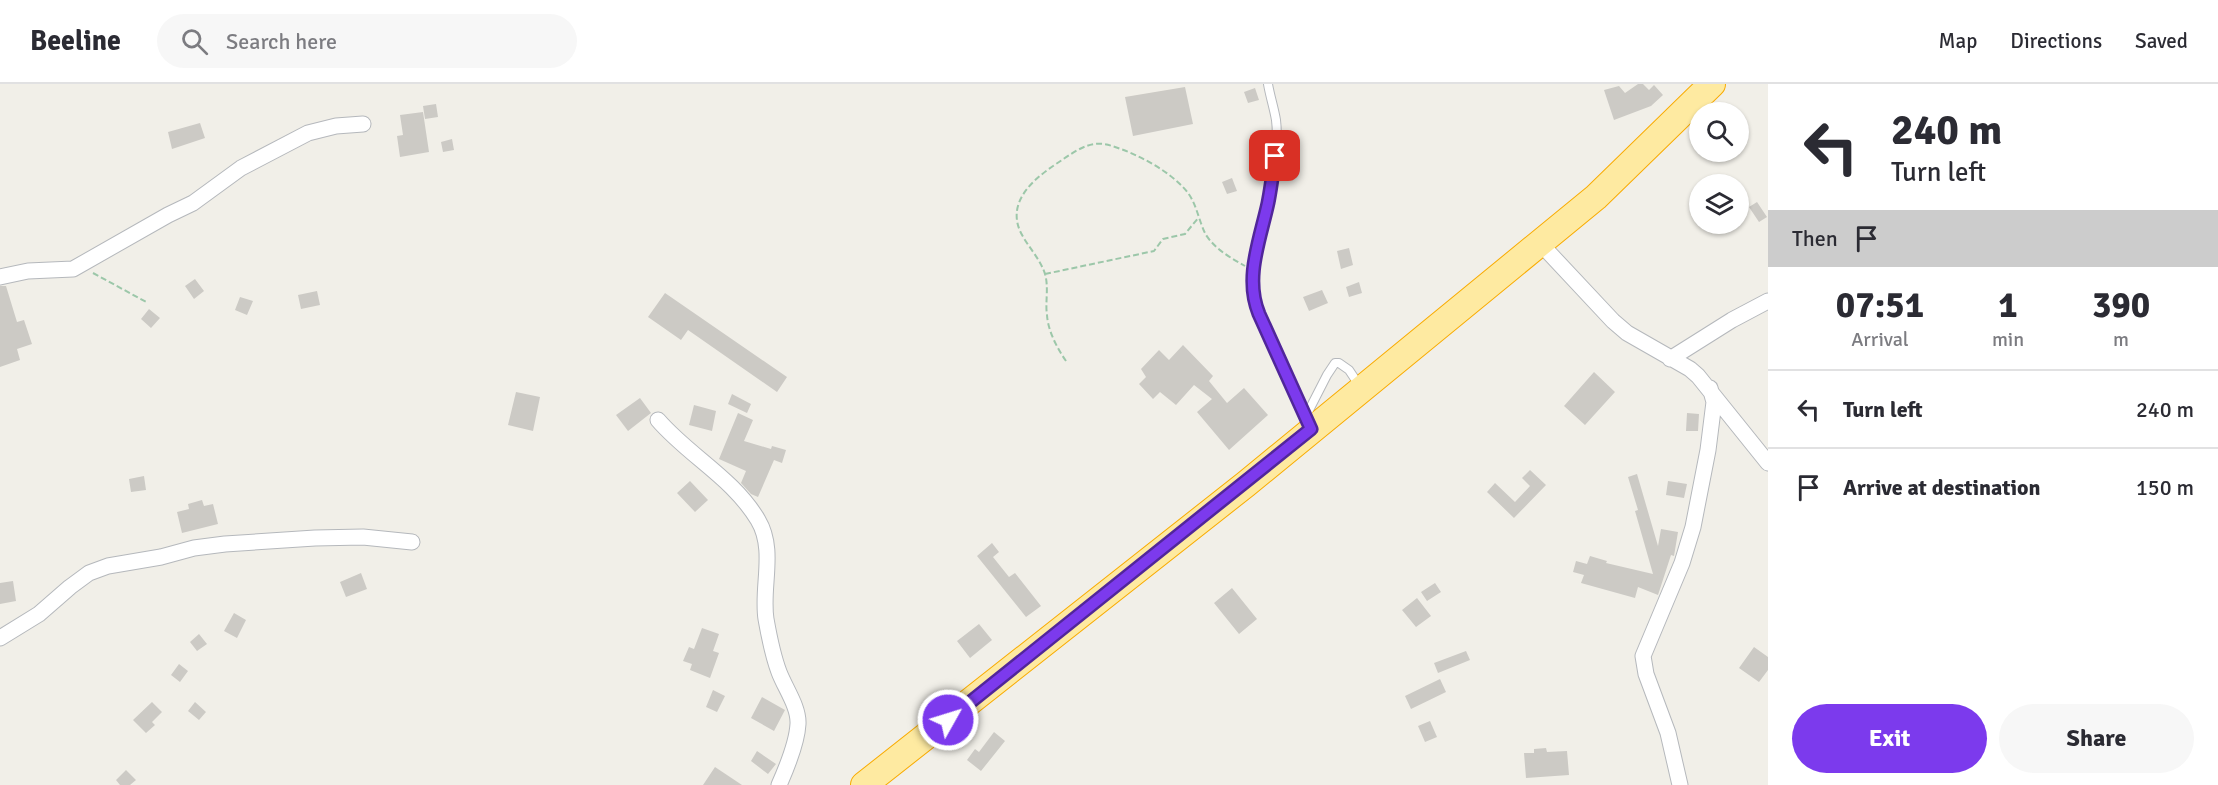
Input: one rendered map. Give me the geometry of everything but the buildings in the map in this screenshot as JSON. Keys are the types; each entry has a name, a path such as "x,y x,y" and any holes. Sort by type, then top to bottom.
{"highway":[{"path":"864,785 1309,423 1362,389 1596,197 1712,84"}],"street":[{"path":"0,277 28,272 73,269 193,203 241,168 308,133 336,126 363,124"},
{"path":"1539,242 1627,333 1690,369 1710,388 1768,463"},
{"path":"1670,359 1732,320 1768,301"},
{"path":"1680,785 1668,733 1646,674 1643,656 1682,563 1693,527 1708,450 1713,402 1710,388"},
{"path":"658,420 728,482 756,517 763,531 766,548 766,616 778,670 796,713 798,725 779,785"},
{"path":"0,638 39,614 89,573 108,566 225,544 363,537 412,542"}],"lane":[{"path":"1268,84 1276,122 1275,156 1269,200 1252,270 1253,301 1309,423"},
{"path":"1309,423 1327,375 1337,363 1349,370 1362,389"}],"path":[{"path":"1066,361 1052,333 1047,315 1045,274 1036,254 1020,230 1018,211 1022,195 1036,178 1079,148 1094,144 1111,145 1157,166 1174,178 1189,194 1207,235 1223,253 1252,270"},
{"path":"1045,274 1154,251 1164,239 1185,234 1199,217"},
{"path":"73,269 86,269 148,303"}],"route":[{"path":"948,720 1311,429 1253,301 1252,270 1269,200 1275,156"}]}
